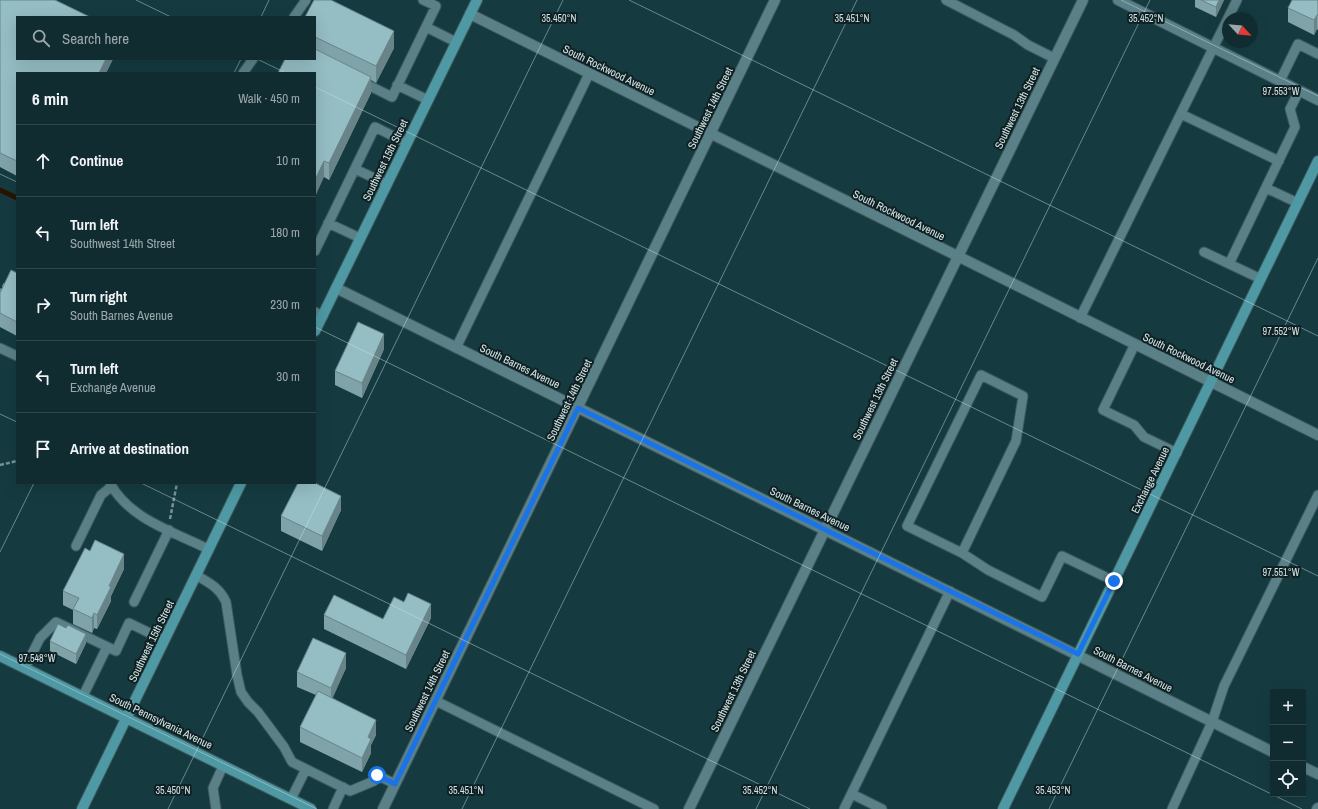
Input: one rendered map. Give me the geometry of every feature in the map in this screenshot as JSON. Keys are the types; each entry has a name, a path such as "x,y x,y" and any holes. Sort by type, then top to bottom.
{"main road":[{"name":"Southwest 15th Street","path":"316,328 319,314 336,288 477,0"},
{"name":"Exchange Avenue","path":"1003,809 1318,161"},
{"name":"Southwest 15th Street","path":"82,809 240,484"},
{"name":"South Pennsylvania Avenue","path":"0,656 311,809"}],"street":[{"name":"Southwest 14th Street","path":"383,809 775,0"},
{"name":"Southwest 13th Street","path":"689,809 1083,0"},
{"path":"1118,0 1318,100"},
{"name":"South Rockwood Avenue","path":"470,14 1318,435"},
{"name":"South Barnes Avenue","path":"336,288 1078,654 1270,751"},
{"path":"1306,768 1318,774"}],"lane":[{"path":"295,16 306,0"},
{"path":"348,76 392,97 436,6 423,0"},
{"path":"946,0 1014,34 1028,45 1054,58"},
{"path":"1231,12 1237,0"},
{"path":"426,27 456,42"},
{"path":"1080,318 1222,31"},
{"path":"1280,81 1298,44 1318,54"},
{"path":"244,72 252,60"},
{"path":"456,348 589,74"},
{"path":"398,85 428,100"},
{"path":"1229,264 1295,127 1290,109 1299,91"},
{"path":"1181,114 1279,161"},
{"path":"316,249 375,127 407,143"},
{"path":"355,169 387,184"},
{"path":"1266,188 1298,203"},
{"path":"328,223 360,238"},
{"path":"1204,252 1261,279"},
{"path":"1135,344 1103,410 1134,425 1144,437 1176,453"},
{"path":"0,348 16,356"},
{"path":"962,553 1016,441 1023,396 981,375 908,526 962,553 988,570 1042,596 1062,556 1114,581"},
{"path":"76,546 101,495 111,485 132,508 144,518 208,549"},
{"path":"1172,809 1212,722 1224,686 1318,494"},
{"path":"134,602 169,530"},
{"path":"196,575 221,591 226,602 241,692 284,747 292,762 350,791 374,781 377,775 395,784"},
{"path":"844,809 950,591"},
{"path":"25,668 40,638 56,622 116,651 129,623 164,640"},
{"path":"83,696 107,647"},
{"path":"436,701 654,809"},
{"path":"216,809 214,788 223,766"},
{"path":"291,799 306,769"},
{"path":"332,809 343,787"},
{"path":"852,794 882,809"}],"path":[{"path":"0,292 8,279"},
{"path":"0,465 16,461"},
{"path":"169,530 177,484"}],"building":[{"path":"0,0 55,0 88,16 16,16 16,60 106,60 100,72 16,72 16,161 0,153"},
{"path":"314,0 331,0 394,31 376,66 316,37 316,16 306,16"},
{"path":"1201,0 1219,0 1216,7"},
{"path":"1292,0 1318,0 1318,15 1314,20 1288,8"},
{"path":"316,50 371,77 329,163 324,161 316,178 316,72 278,72 284,60 316,60"},
{"path":"11,270 16,272 16,321 0,313 0,293"},
{"path":"358,322 384,334 362,383 335,371"},
{"path":"297,484 316,484 341,496 322,536 281,516"},
{"path":"95,540 124,554 109,586 111,587 97,615 94,613 92,618 73,609 79,598 63,591 85,548 90,551"},
{"path":"408,593 431,604 406,655 324,615 334,595 383,619 394,597 404,602"},
{"path":"58,624 66,628 68,625 86,634 76,654 50,641"},
{"path":"313,638 346,653 331,688 297,672"},
{"path":"318,691 376,720 368,737 371,739 362,758 300,727"}],"waterway":[{"path":"0,190 16,198"}],"route":[{"path":"377,775 395,784 578,408 1078,654 1114,581"}]}
